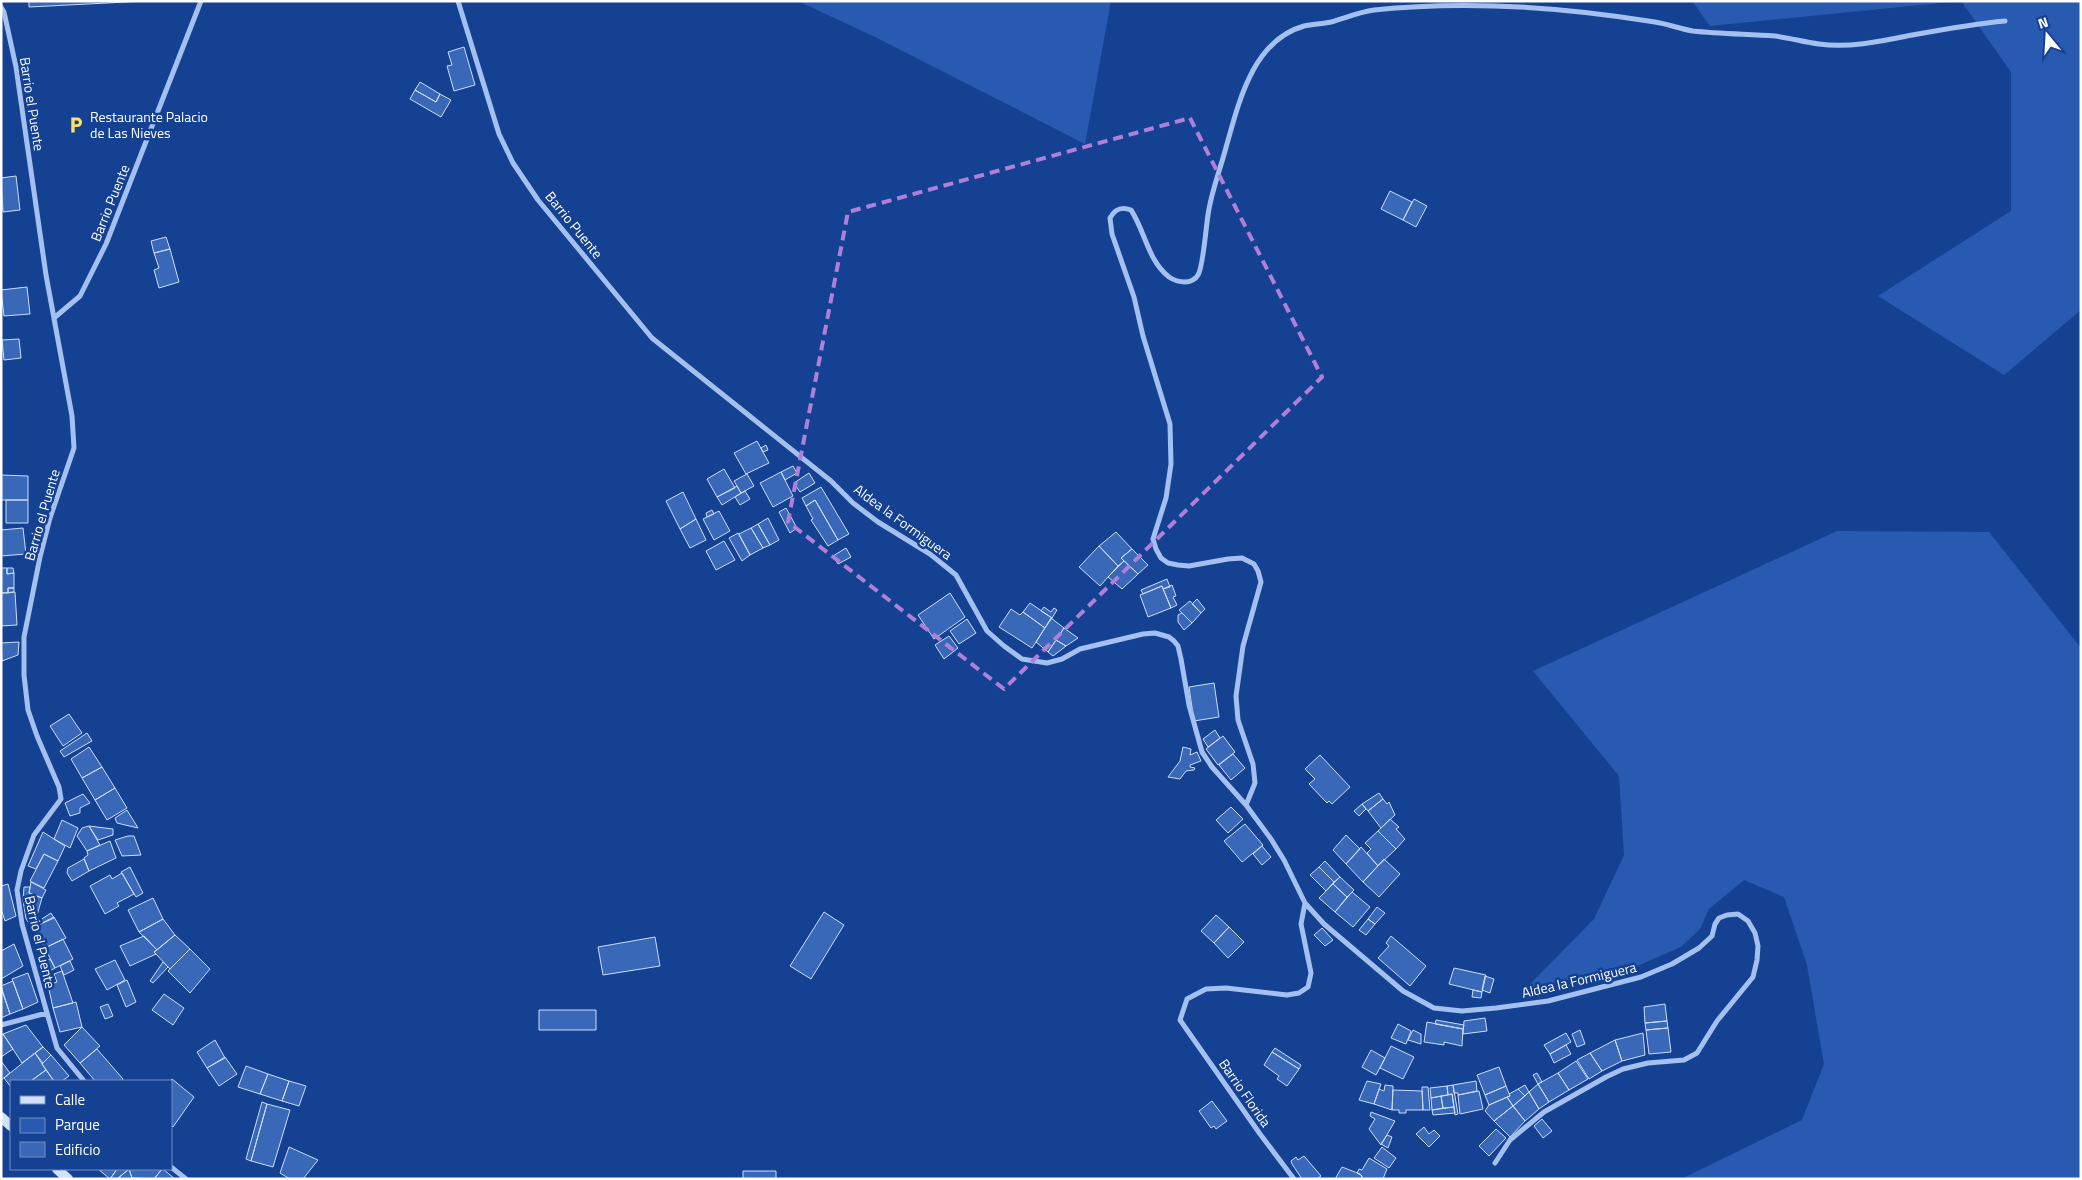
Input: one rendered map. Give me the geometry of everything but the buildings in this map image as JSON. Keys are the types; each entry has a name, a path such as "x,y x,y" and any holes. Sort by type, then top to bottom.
{"street":[{"name":"Barrio Puente","path":"54,318 80,296 106,244 201,1"},
{"name":"Barrio Puente","path":"458,1 499,134 513,163 533,192 652,338 746,414"},
{"path":"1246,805 1255,783 1253,764 1238,720 1236,696 1243,646 1261,582 1254,564 1242,558 1189,566 1178,565 1168,563 1160,558 1156,549 1153,540 1166,498 1171,464 1170,424 1143,336 1134,297 1112,234 1110,218 1117,209 1124,207 1130,210 1136,218 1155,260 1168,276 1179,282 1190,282 1197,277 1202,267 1203,241 1210,200 1239,103 1257,64 1276,41 1286,33 1305,26 1373,10 1452,4 1550,8 1659,22 1692,31 1777,36 1819,44 1839,45 1888,40 1981,23 2005,21"},
{"name":"Barrio el Puente","path":"1,7 4,12 16,67 46,275 72,416 74,448 50,518 24,637 24,675 28,710 59,787 61,799 34,835 21,871 17,890 22,924 47,1013"},
{"name":"Aldea la Formiguera","path":"746,414 831,481 878,522 930,554 956,575 987,631 1022,659 1047,663 1062,659 1080,649 1143,634 1155,633 1169,637 1174,641 1178,646 1189,705 1202,752 1212,767 1246,805 1284,860 1305,903 1324,924 1403,991 1434,1008 1462,1011 1548,1001 1641,978 1672,964 1699,948 1712,936 1715,924 1720,918 1738,914 1748,921 1755,933 1758,946 1754,977 1717,1021 1698,1052 1684,1060 1648,1063 1623,1069 1606,1077 1544,1112 1510,1140 1494,1163"},
{"name":"Barrio Florida","path":"1294,1179 1180,1020 1187,999 1206,989 1226,988 1287,995 1299,993 1308,987 1310,973 1301,924 1305,903"},
{"path":"1,1025 47,1013 57,1048 83,1080"},
{"path":"172,1168 186,1179"},
{"path":"58,1170 68,1179"}],"highlighted area":[{"path":"1190,118 1322,377 1004,689 788,522 848,212"}],"green space":[{"path":"798,1 1111,1 1085,144 875,37"},
{"path":"1692,1 1960,1 1710,26"},
{"path":"1961,1 2081,1 2081,310 2004,375 1878,296 2011,211 2011,72"},
{"path":"1837,531 1989,532 2081,648 2081,1179 1681,1179 1802,1120 1824,1064 1807,965 1784,897 1744,880 1709,909 1700,929 1681,947 1635,967 1526,988 1594,919 1624,855 1619,776 1533,671"}],"place":[{"name":"Restaurante Palacio de Las Nieves","path":"76,125"}]}
